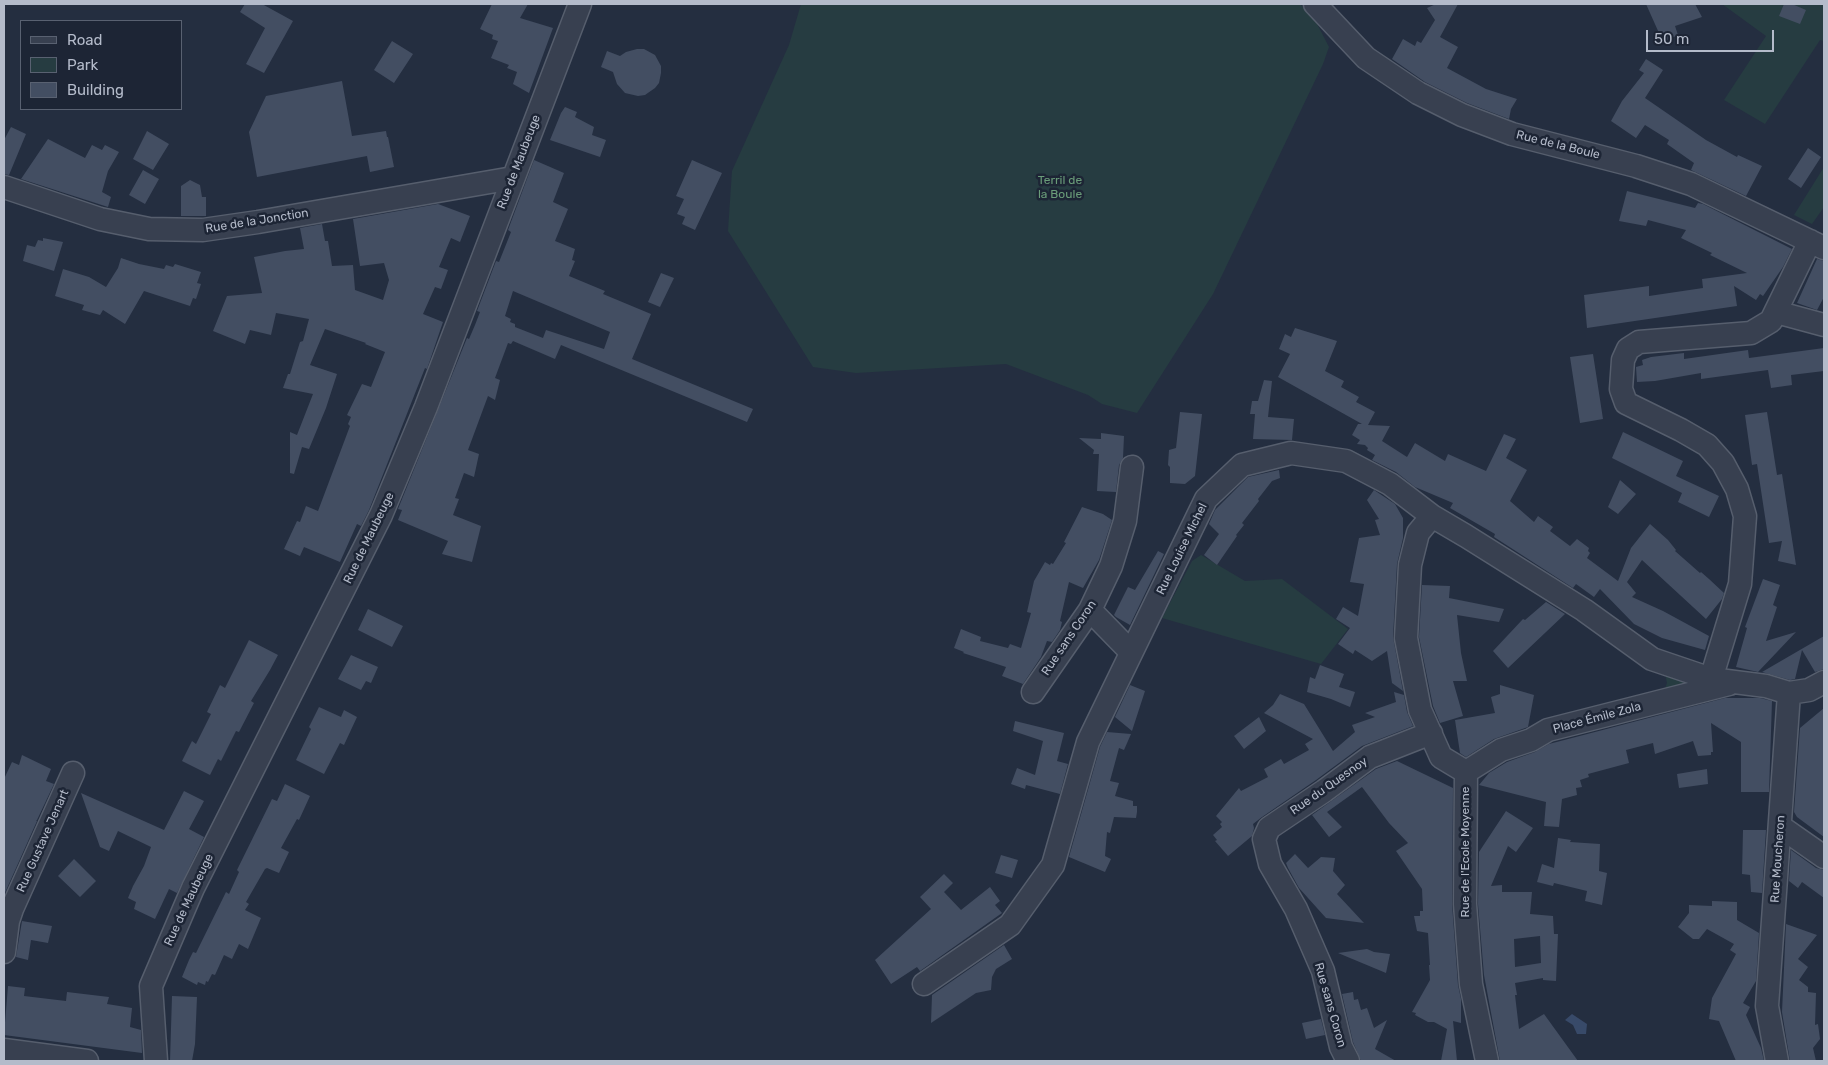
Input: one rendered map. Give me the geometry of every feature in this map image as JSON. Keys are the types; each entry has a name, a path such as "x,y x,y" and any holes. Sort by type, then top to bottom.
{"street":[{"name":"Rue de Maubeuge","path":"156,1061 151,986 192,888 381,515 426,406 580,4"},
{"name":"Rue de la Boule","path":"1315,4 1366,58 1418,93 1462,115 1512,134 1636,166 1691,184 1817,244"},
{"name":"Rue de la Jonction","path":"4,187 100,219 149,229 203,230 513,178"},
{"path":"1712,679 1740,584 1745,516 1737,489 1723,463 1707,445 1626,403 1621,389 1623,360 1628,349 1639,342 1751,333 1771,321 1817,244"},
{"path":"1776,312 1824,325"},
{"name":"Rue Louise Michel","path":"924,984 1010,925 1053,865 1088,742 1206,499 1242,465 1291,453 1346,461 1390,484 1432,516 1584,610"},
{"name":"Rue sans Coron","path":"1033,692 1090,610 1111,566 1125,521 1132,467"},
{"name":"Rue de l'Ecole Moyenne","path":"1432,516 1418,533 1410,565 1406,638 1420,710 1441,757 1466,772 1465,904 1471,984 1487,1061"},
{"path":"1090,610 1131,652"},
{"name":"Place Émile Zola","path":"1584,610 1652,660 1712,679 1766,686 1789,693"},
{"path":"1789,693 1809,690 1824,682"},
{"name":"Place Émile Zola","path":"1466,772 1501,750 1531,740 1548,730 1736,683"},
{"name":"Rue Moucheron","path":"1777,1061 1767,1006 1789,693"},
{"name":"Rue du Quesnoy","path":"1264,839 1269,828 1370,757 1431,734"},
{"name":"Rue Gustave Jenart","path":"4,952 8,909 73,773"},
{"path":"1781,827 1824,857"},
{"name":"Rue sans Coron","path":"1264,839 1270,864 1296,909 1323,971 1341,1047 1348,1061"},
{"path":"4,1050 86,1061"}],"green space":[{"name":"Terril de la Boule","path":"801,4 1300,4 1314,18 1329,47 1323,64 1213,294 1137,413 1102,404 1088,395 1006,364 856,373 813,367 728,231 732,171 789,45"},
{"path":"1722,4 1824,4 1824,41 1820,40 1765,124 1724,100 1766,36"},
{"path":"1824,167 1824,207 1812,224 1794,215"},
{"path":"1201,555 1245,581 1282,579 1348,629 1321,664 1162,618 1192,561"},
{"path":"1665,673 1695,682 1664,691 1667,683"}],"water":[{"path":"1572,1014 1587,1024 1586,1034 1577,1034 1573,1025 1565,1020"}],"building":[{"path":"245,4 262,4 293,21 264,73 246,64 265,28 240,12"},
{"path":"492,4 528,4 520,18 553,28 529,93 513,84 517,72 507,68 509,65 491,58 498,41 492,39 493,35 480,29"},
{"path":"1436,4 1458,4 1440,37 1458,47 1447,68 1486,89 1517,99 1511,109 1509,119 1467,103 1425,82 1392,59 1403,39 1415,46 1417,41 1421,43 1435,20 1427,8"},
{"path":"1646,4 1695,4 1702,17 1675,26 1678,35 1663,42"},
{"path":"1784,4 1792,4 1806,10 1800,24 1779,16"},
{"path":"392,41 413,54 394,83 374,70"},
{"path":"637,49 644,49 655,55 661,66 659,83 645,95 638,96 625,93 617,84 613,72 601,67 607,51 620,56"},
{"path":"1646,59 1663,70 1645,98 1706,140 1737,157 1738,155 1762,166 1746,196 1691,170 1694,163 1667,144 1669,140 1645,125 1636,138 1611,121 1622,101 1644,73 1639,70"},
{"path":"342,81 352,136 386,131 394,167 370,172 367,156 257,177 249,132 266,96"},
{"path":"565,107 577,112 575,117 594,127 592,135 606,140 600,157 550,140"},
{"path":"11,127 26,134 9,175 4,174 4,140"},
{"path":"147,131 169,144 153,170 133,159"},
{"path":"48,139 85,158 92,145 102,150 105,145 119,152 108,171 102,192 111,197 108,207 21,179"},
{"path":"1808,148 1821,157 1801,188 1788,179"},
{"path":"534,160 564,173 553,202 568,209 555,241 575,249 572,260 575,261 569,276 605,291 603,294 651,314 632,359 753,409 747,422 561,345 555,359 513,341 511,344 508,343 495,378 500,380 495,400 488,396 468,450 479,454 474,477 464,473 455,498 459,499 453,515 481,526 472,562 442,554 448,541 398,520 402,510 398,509 467,338 469,339 475,325 480,312 477,311 496,261 499,262 511,232 508,230","holes":["513,291 610,332 604,349 546,330 543,338 515,327 515,324 510,322 511,319 505,316"]},
{"path":"692,160 722,173 695,230 682,224 685,217 677,214 684,199 676,196"},
{"path":"143,170 159,179 145,204 129,195"},
{"path":"190,180 200,185 202,197 206,197 206,216 181,216 181,186"},
{"path":"1627,191 1695,208 1698,203 1703,204 1792,249 1783,267 1763,296 1760,294 1756,300 1734,286 1737,306 1587,328 1584,295 1649,286 1649,296 1703,288 1702,279 1747,273 1681,238 1686,230 1648,220 1646,226 1619,221"},
{"path":"438,204 470,216 460,242 451,238 439,267 448,270 441,289 435,287 423,314 443,322 427,369 425,368 369,510 361,526 357,524 340,562 304,547 300,556 284,549 297,521 300,522 306,506 318,511 350,426 348,424 351,417 347,415 362,384 371,387 385,352 366,343 325,329 310,365 337,374 326,408 309,449 302,447 294,474 290,473 290,432 297,435 313,394 283,388 288,374 290,374 300,342 303,341 309,319 276,313 271,335 250,330 245,344 213,331 227,296 262,293 254,257 304,249 300,228 322,224 325,241 328,241 332,266 353,265 355,290 383,300 389,280 384,263 360,266 353,219"},
{"path":"43,238 63,242 54,271 23,261 27,245 35,247 38,240 43,241"},
{"path":"121,258 164,269 166,265 173,267 175,264 201,272 197,283 201,284 196,299 193,298 190,306 144,291 125,324 103,310 100,315 82,310 84,305 55,296 63,269 89,277 106,287 118,268"},
{"path":"1817,259 1824,261 1824,297 1817,310 1797,303"},
{"path":"661,273 674,278 660,307 648,302"},
{"path":"1295,328 1337,341 1325,371 1344,381 1341,387 1359,397 1356,402 1375,412 1368,425 1390,426 1382,441 1407,457 1415,443 1445,461 1448,454 1486,471 1504,434 1516,439 1506,458 1527,470 1510,501 1534,522 1538,516 1553,527 1550,531 1570,546 1577,539 1589,548 1588,551 1590,553 1587,558 1618,581 1631,548 1650,524 1668,540 1675,551 1724,593 1722,599 1706,619 1642,560 1627,582 1636,593 1632,597 1663,611 1709,636 1705,650 1662,638 1634,624 1600,589 1594,597 1576,584 1573,588 1494,537 1495,534 1450,508 1453,503 1415,487 1396,472 1372,460 1375,455 1367,450 1368,448 1365,445 1357,444 1360,440 1352,435 1358,424 1362,424 1278,377 1290,354 1279,349 1285,334 1291,337"},
{"path":"1824,348 1824,371 1791,375 1792,385 1771,388 1768,370 1701,379 1701,373 1655,381 1637,382 1636,367 1643,365 1642,360 1651,357 1684,353 1684,359 1748,350 1749,358"},
{"path":"1593,354 1603,419 1580,423 1570,357"},
{"path":"1264,380 1272,381 1268,417 1294,419 1292,440 1253,439 1255,414 1250,414 1252,401 1258,401"},
{"path":"1180,412 1202,414 1195,476 1185,484 1170,483 1170,467 1168,465 1169,450 1176,448"},
{"path":"1767,412 1777,475 1782,474 1796,565 1778,561 1782,541 1769,543 1757,464 1752,465 1745,415"},
{"path":"1623,432 1683,461 1676,476 1719,496 1709,517 1678,502 1682,493 1612,458"},
{"path":"1101,433 1124,436 1123,458 1119,465 1116,492 1097,491 1099,454 1093,454 1094,450 1079,438 1101,439"},
{"path":"1279,470 1280,478 1272,481 1258,499 1259,501 1242,523 1244,525 1217,565 1204,555 1219,534 1209,524 1215,510 1248,477"},
{"path":"1620,480 1636,494 1618,514 1608,507"},
{"path":"1374,490 1395,504 1403,518 1403,538 1397,564 1393,637 1403,691 1392,683 1387,651 1372,661 1355,650 1353,654 1338,644 1350,628 1336,619 1343,607 1358,616 1364,584 1350,582 1359,538 1380,535 1375,520 1379,519 1367,500"},
{"path":"1082,507 1103,514 1112,520 1099,560 1083,588 1069,582 1060,621 1062,622 1060,630 1052,642 1047,641 1041,657 1023,684 1002,676 1006,667 963,653 954,648 961,629 981,637 980,641 1008,648 1010,644 1021,648 1031,613 1027,612 1034,581 1045,562 1050,565 1051,563 1053,564 1066,543 1064,542"},
{"path":"1158,551 1164,554 1130,625 1114,615 1128,587 1135,590"},
{"path":"1763,579 1780,585 1773,605 1777,607 1766,641 1796,632 1758,672 1736,667 1747,628 1745,627"},
{"path":"1422,585 1450,586 1449,598 1504,609 1499,622 1457,615 1461,653 1467,681 1453,681 1463,716 1440,723 1433,706 1419,637"},
{"path":"1546,602 1565,614 1508,668 1493,651 1523,619 1525,620"},
{"path":"368,609 403,626 392,647 358,630"},
{"path":"1824,636 1824,669 1815,672 1802,650 1795,679 1790,680 1762,672"},
{"path":"249,640 278,655 251,701 254,703 239,732 236,731 221,761 218,759 210,775 182,761 192,741 196,744 211,714 207,712 220,685 225,688"},
{"path":"351,655 378,667 371,683 366,681 361,690 338,679"},
{"path":"1320,665 1344,674 1339,687 1355,692 1350,707 1307,692 1310,677 1315,679"},
{"path":"1130,685 1145,691 1132,731 1115,717"},
{"path":"1500,685 1534,695 1528,727 1494,739 1466,757 1460,753 1455,720 1495,713 1491,697 1500,694"},
{"path":"1394,692 1404,695 1407,712 1413,726 1362,746 1253,824 1252,836 1228,856 1215,841 1217,840 1213,835 1222,827 1220,824 1222,822 1216,816 1239,788 1241,791 1268,777 1264,769 1281,759 1284,764 1309,750 1305,744 1313,739 1264,713 1273,705 1280,694 1304,704 1333,751 1355,732 1352,725 1375,717 1365,713 1396,702"},
{"path":"1725,698 1760,698 1772,701 1769,792 1741,792 1741,742 1711,723 1713,752 1711,752 1711,755 1698,756 1693,741 1655,754 1653,743 1626,750 1629,763 1588,774 1589,777 1580,780 1582,787 1576,788 1577,795 1562,799 1559,827 1544,826 1546,802 1479,785 1489,773 1507,762 1535,752 1549,744"},
{"path":"319,707 341,717 344,710 357,717 344,745 340,743 324,774 296,760"},
{"path":"1824,708 1824,837 1797,817 1794,812 1800,728"},
{"path":"1259,717 1266,731 1244,749 1234,736"},
{"path":"1015,721 1064,733 1057,761 1068,764 1060,794 1026,785 1025,789 1011,784 1017,768 1035,775 1043,741 1013,731"},
{"path":"1107,732 1131,734 1124,750 1119,748 1110,781 1119,783 1115,796 1133,801 1133,806 1137,806 1137,812 1136,818 1114,817 1110,833 1107,832 1105,856 1111,859 1105,872 1069,857 1100,747"},
{"path":"22,755 51,769 46,781 54,784 36,820 4,895 4,779 12,762 19,765"},
{"path":"1397,761 1453,788 1452,904 1458,985 1461,999 1461,1023 1453,1021 1457,1061 1441,1061 1447,1029 1434,1022 1428,1022 1412,1012 1430,980 1430,965 1428,933 1417,931 1414,916 1420,916 1420,911 1423,911 1422,889 1396,851 1408,843 1389,823 1362,787 1327,812 1342,827 1329,837 1312,815 1376,769"},
{"path":"1707,769 1708,784 1679,788 1677,774"},
{"path":"285,784 310,796 299,820 297,819 281,848 289,852 279,873 267,868 265,869 246,902 249,904 245,910 261,918 248,949 239,944 232,959 224,955 215,975 212,974 205,985 198,982 197,985 182,977 189,960 193,952 196,953 226,892 229,894 239,872 237,870 272,799 277,801"},
{"path":"184,791 204,801 189,829 204,837 177,893 169,889 155,919 134,909 136,902 128,898 151,847 118,831 109,851 100,847 81,793 164,830"},
{"path":"1506,811 1533,828 1516,852 1508,846 1491,886 1502,885 1502,892 1532,892 1530,914 1553,916 1554,934 1558,934 1556,981 1543,980 1543,978 1515,983 1519,1029 1544,1014 1578,1061 1500,1061 1484,975 1478,904 1479,852","holes":["1540,936 1541,963 1515,967 1514,939"]},
{"path":"1743,830 1766,830 1762,893 1751,892 1750,875 1742,874"},
{"path":"1558,838 1571,840 1570,842 1600,844 1599,871 1607,873 1602,905 1585,901 1587,891 1554,883 1553,886 1537,882 1542,864 1554,868"},
{"path":"1791,850 1816,868 1824,870 1824,898 1802,882 1798,888 1789,881"},
{"path":"1295,854 1308,868 1321,857 1335,858 1333,871 1345,885 1337,894 1364,923 1326,918 1299,888 1288,868 1286,863"},
{"path":"1001,855 1018,860 1012,878 995,873"},
{"path":"74,859 96,881 80,897 58,876"},
{"path":"944,874 953,883 944,892 961,910 990,887 1000,901 995,905 1002,913 920,971 917,967 891,984 875,960 931,909 920,897"},
{"path":"1712,901 1737,902 1737,920 1759,933 1756,981 1743,1003 1750,1007 1746,1015 1761,1048 1764,1061 1736,1061 1719,1021 1709,1019 1712,998 1736,954 1730,950 1734,944 1707,929 1699,939 1693,939 1678,927 1689,913 1689,905 1712,906"},
{"path":"22,921 52,926 48,943 31,940 28,960 16,957"},
{"path":"1786,924 1817,935 1798,959 1808,967 1799,980 1808,987 1808,992 1816,993 1815,1025 1818,1024 1820,1039 1813,1048 1816,1061 1790,1061 1782,1012"},
{"path":"1004,945 1012,959 996,969 992,977 991,990 976,993 931,1023 932,995"},
{"path":"1367,949 1390,954 1386,973 1338,953"},
{"path":"8,986 25,988 24,996 66,1001 67,992 109,997 107,1004 132,1008 130,1027 141,1030 142,1053 4,1035"},
{"path":"1353,992 1354,1000 1358,999 1361,1010 1367,1008 1374,1028 1387,1020 1375,1049 1396,1061 1361,1061 1353,1042 1342,994"},
{"path":"172,996 197,997 195,1044 192,1061 170,1061"},
{"path":"1321,1019 1325,1035 1306,1039 1302,1023"}]}
